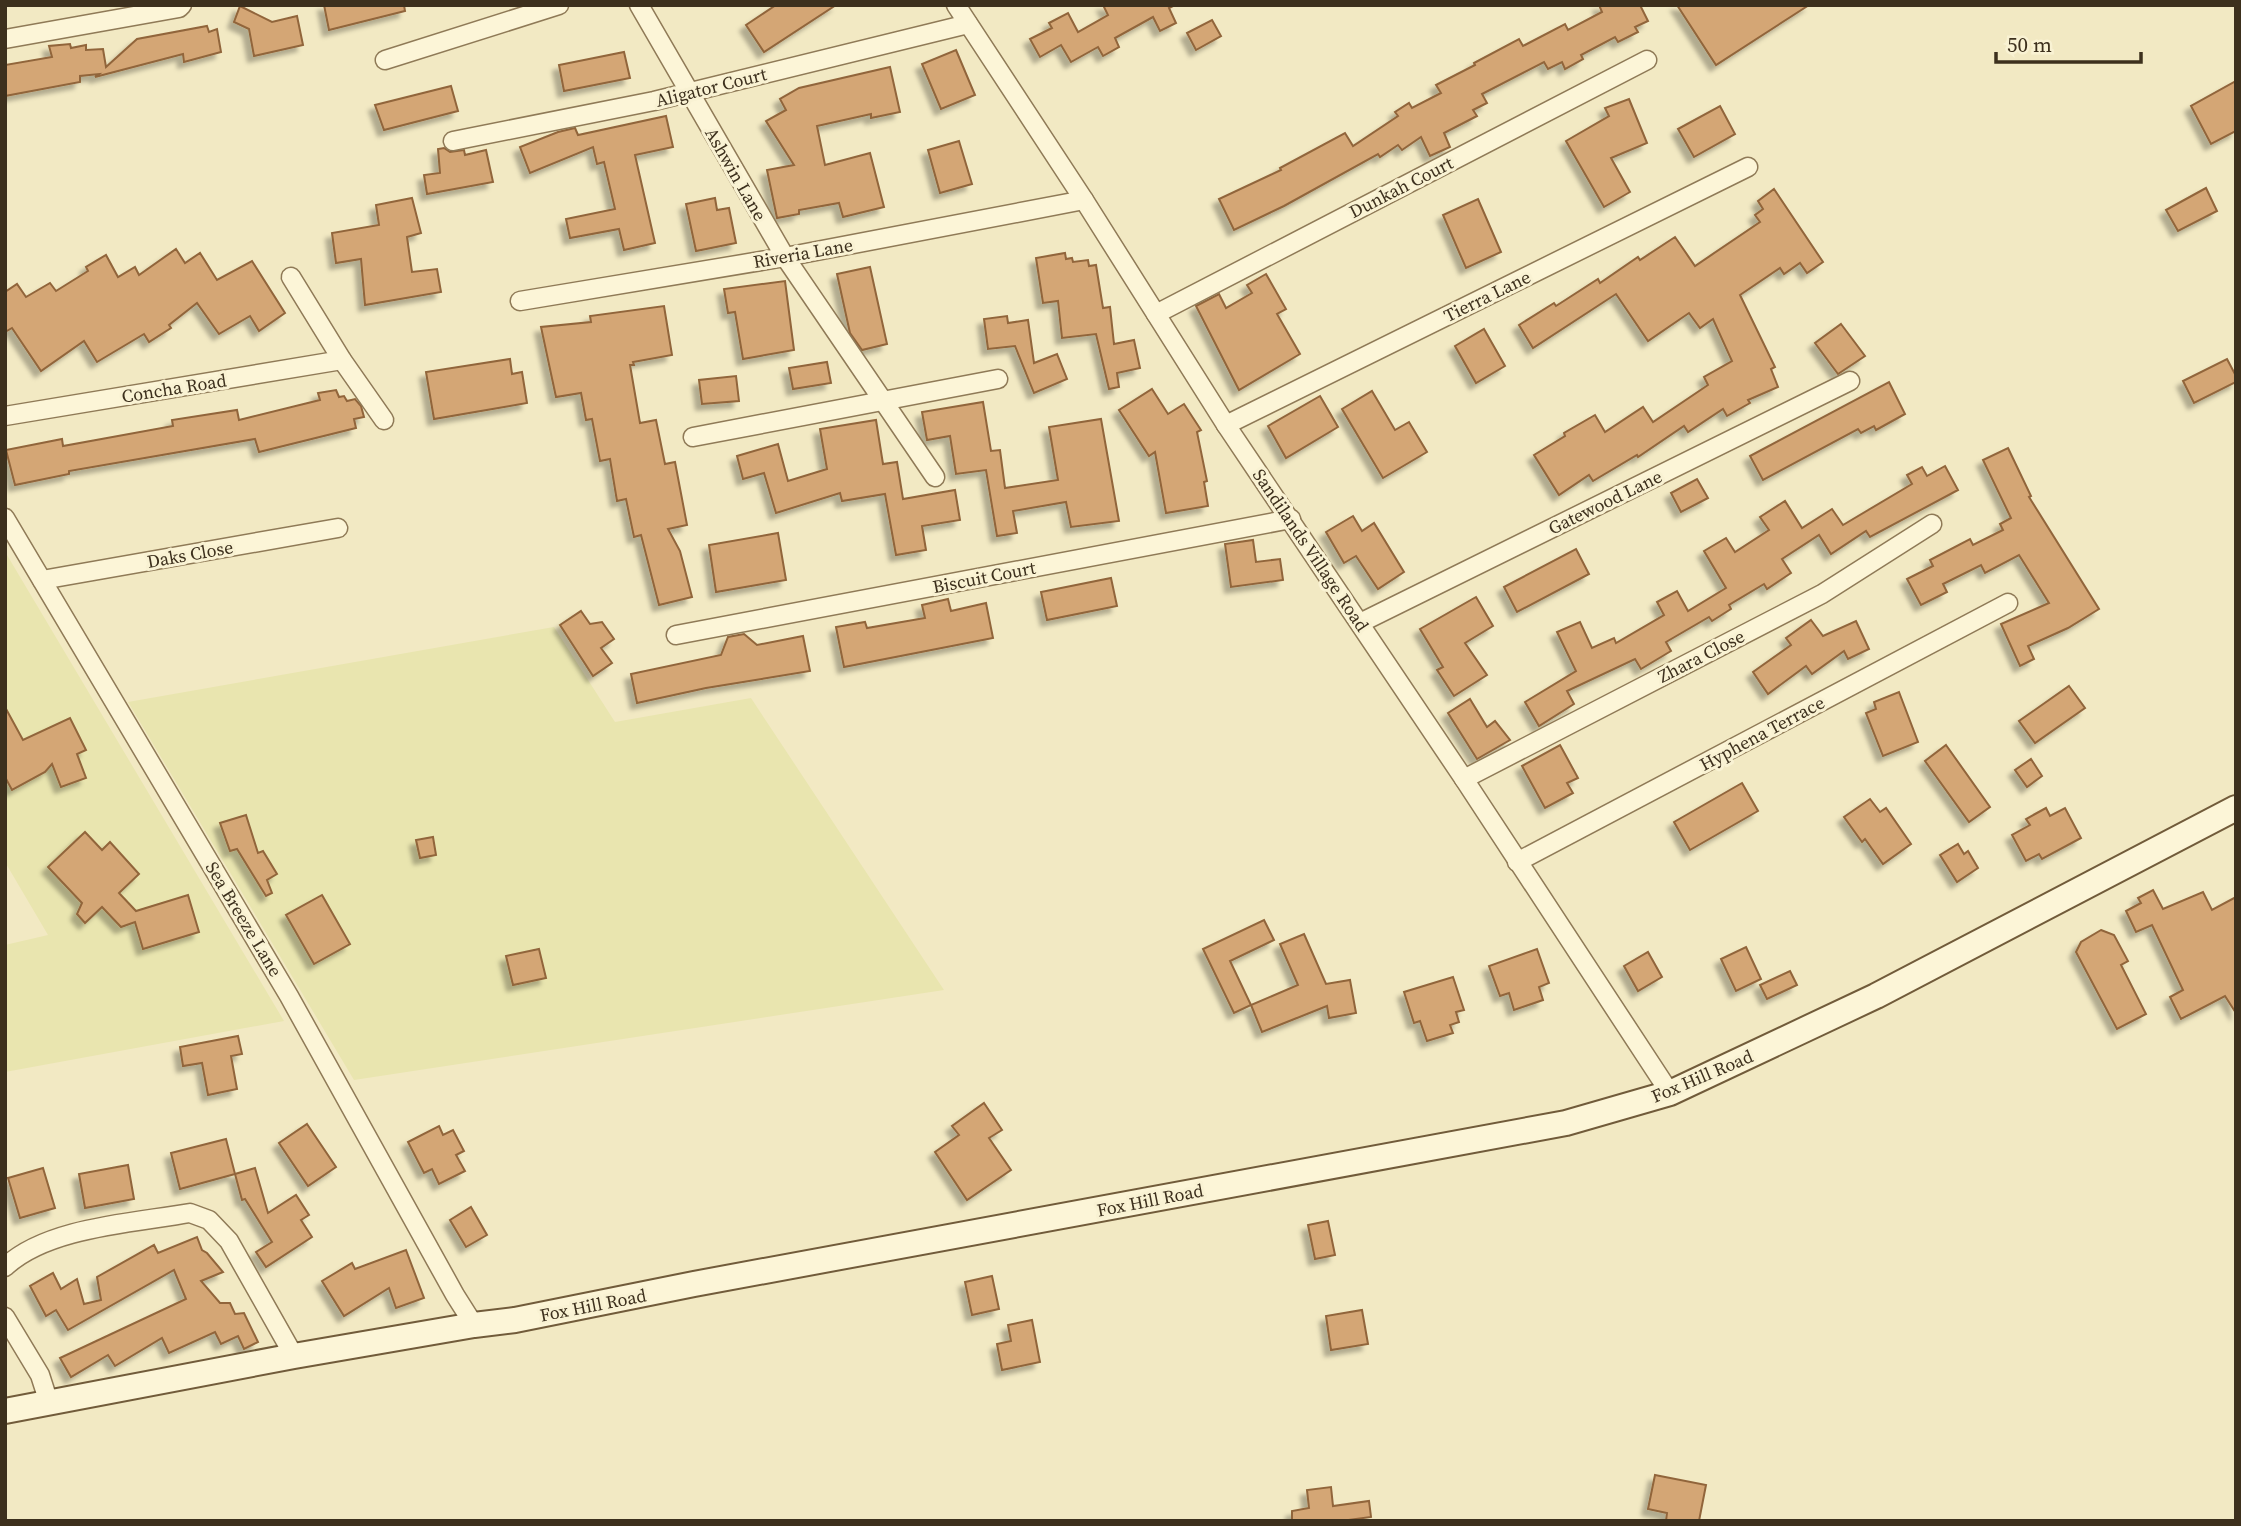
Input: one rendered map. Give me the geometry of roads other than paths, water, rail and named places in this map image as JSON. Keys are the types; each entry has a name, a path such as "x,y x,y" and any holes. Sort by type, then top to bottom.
{"main road":[{"name":"Fox Hill Road","path":"5,1411 294,1356 515,1320 694,1284 1566,1123 1670,1093 1876,996 2236,808"}],"street":[{"path":"5,39 179,8 182,5"},
{"path":"385,60 559,5"},
{"name":"Ashwin Lane","path":"639,5 785,257 935,477"},
{"name":"Sandilands Village Road","path":"956,5 1084,200 1226,425 1464,779 1670,1093"},
{"name":"Aligator Court","path":"453,141 654,101 968,24"},
{"name":"Dunkah Court","path":"1156,314 1647,60"},
{"name":"Tierra Lane","path":"1226,425 1748,167"},
{"name":"Riveria Lane","path":"520,301 785,257 1084,200"},
{"path":"291,277 342,360 384,420"},
{"name":"Concha Road","path":"5,416 342,360"},
{"path":"693,437 998,379"},
{"name":"Gatewood Lane","path":"1360,623 1850,381"},
{"name":"Sea Breeze Lane","path":"5,518 289,996 474,1325"},
{"name":"Biscuit Court","path":"676,635 1291,519"},
{"name":"Zhara Close","path":"1464,779 1822,594 1933,524"},
{"name":"Daks Close","path":"42,580 338,528"},
{"name":"Hyphena Terrace","path":"1517,862 2008,603"},
{"path":"5,1267 26,1251 69,1233 190,1213 209,1220 229,1241 294,1356"},
{"path":"5,1317 40,1375 49,1403"}]}
